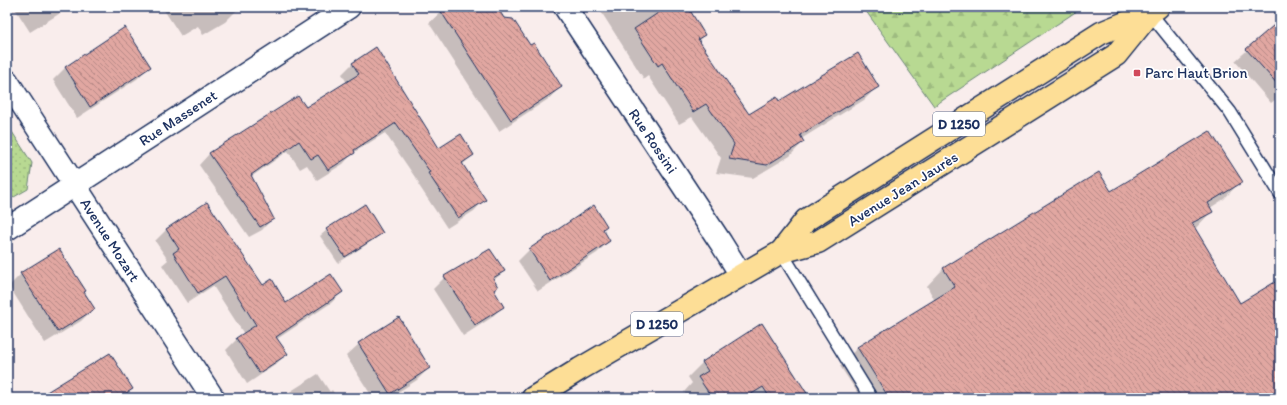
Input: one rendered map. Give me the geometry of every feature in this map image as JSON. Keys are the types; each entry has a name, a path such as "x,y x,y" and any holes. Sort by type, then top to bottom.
{"main road":[{"name":"Avenue Jean Jaurès","path":"533,398 781,252 806,220 1101,33 1154,10"}],"street":[{"name":"Rue Massenet","path":"7,229 349,7"},
{"name":"Rue Rossini","path":"565,7 741,275"},
{"name":"Avenue Mozart","path":"7,82 212,398"}],"lane":[{"path":"1154,10 1230,112 1280,193"},
{"path":"781,252 870,398"}],"green space":[{"path":"863,7 1083,7 934,106"},
{"path":"7,124 32,163 28,189 7,201"}],"building":[{"path":"438,7 497,7 504,18 513,19 530,45 534,43 562,87 511,120"},
{"path":"667,7 688,7 705,35 698,39 749,114 777,97 779,101 858,53 879,87 800,135 804,142 767,165 729,159 734,144 706,104 693,112 662,63 658,66 634,29"},
{"path":"1280,20 1280,87 1246,49"},
{"path":"125,27 151,67 90,107 65,67"},
{"path":"376,47 439,148 461,134 474,155 462,163 486,200 458,218 428,173 430,172 396,123 354,150 355,153 328,170 318,155 311,159 299,141 251,175 274,219 260,227 209,153 298,96 306,107 359,74 352,63"},
{"path":"1210,131 1243,182 1208,203 1213,212 1192,223 1240,303 1280,279 1280,398 889,398 857,347 955,287 943,268 1099,172 1111,191"},
{"path":"207,202 263,285 272,279 286,303 331,274 343,292 276,337 288,354 259,373 236,338 256,325 225,276 198,293 173,253 179,249 166,229"},
{"path":"365,204 383,233 345,257 326,229"},
{"path":"594,205 607,226 603,229 610,241 550,281 529,249"},
{"path":"59,249 86,291 84,292 95,309 58,332 20,273"},
{"path":"490,249 505,271 493,278 498,287 494,290 504,307 475,325 444,276"},
{"path":"399,317 430,368 390,394 358,343"},
{"path":"762,323 810,398 770,398 763,387 745,398 712,398 698,377 708,371 702,362"},
{"path":"110,353 133,389 118,398 37,398"}],"place":[{"name":"Parc Haut Brion","path":"1137,73"}]}
